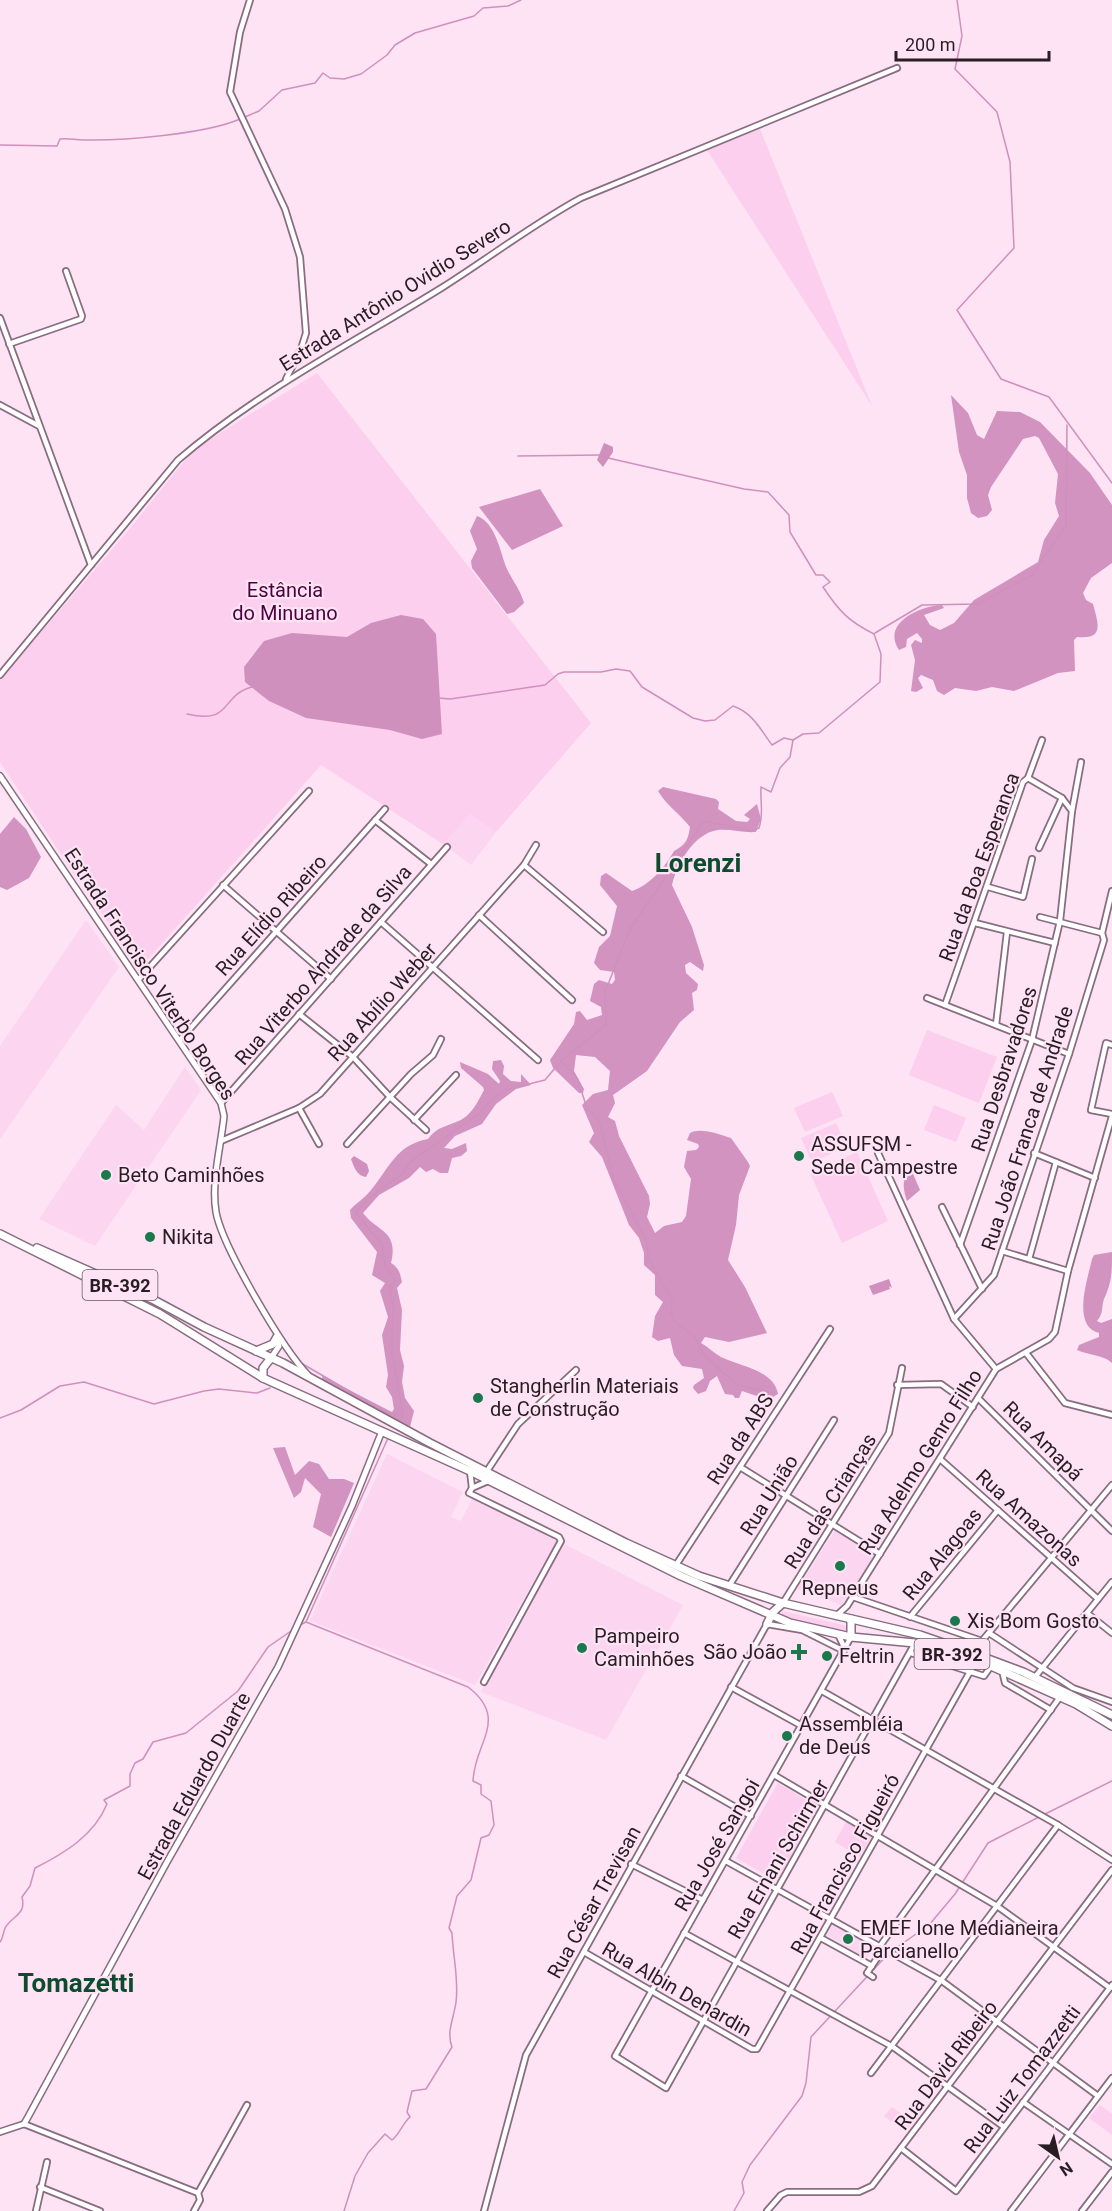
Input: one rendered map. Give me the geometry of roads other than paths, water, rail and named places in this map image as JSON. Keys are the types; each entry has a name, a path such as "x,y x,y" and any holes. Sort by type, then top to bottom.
{"highway":[{"name":"BR-392","path":"0,1229 256,1350 487,1471 676,1565 729,1586 755,1592 777,1613 838,1634 915,1643 991,1666 1060,1697 1112,1726"},
{"name":"BR-392","path":"0,1234 160,1314 262,1378 489,1480 660,1566 762,1611 833,1616 920,1635 1035,1677 1112,1715"},
{"path":"256,1350 273,1344 277,1335"},
{"path":"262,1378 263,1368 272,1358"},
{"path":"320,1404 328,1398 327,1388"},
{"path":"851,1619 851,1637"}],"street":[{"path":"250,0 240,32 230,92 281,201 300,256 306,333 294,366 285,381"},
{"name":"Estrada Antônio Ovidio Severo","path":"0,675 178,460 203,438 285,381 442,288 539,223 581,198 897,68"},
{"path":"9,344 82,316 66,272"},
{"path":"0,318 91,565"},
{"path":"0,405 39,426"},
{"name":"Rua da Boa Esperanca","path":"945,1005 1023,782 1028,778 1042,740"},
{"name":"Rua Desbravadores","path":"960,1245 1032,1040 1060,921 1072,811 1081,762"},
{"name":"Estrada Francisco Viterbo Borges","path":"0,776 221,1103 224,1116 215,1197 218,1220 277,1335 311,1378"},
{"path":"1028,778 1062,798 1072,811"},
{"path":"139,979 309,791"},
{"path":"1039,848 1062,798"},
{"name":"Rua Elídio Ribeiro","path":"180,1040 385,809"},
{"path":"375,820 431,864"},
{"name":"Rua Abílio Weber","path":"221,1141 299,1108 320,1094 524,865 536,846"},
{"name":"Rua Viterbo Andrade da Silva","path":"221,1103 447,847"},
{"path":"988,887 1023,897 1032,859"},
{"path":"524,865 603,932"},
{"path":"223,885 331,979"},
{"name":"Rua João Franca de Andrade","path":"954,1319 994,1275 1069,1054 1104,940 1102,933 1112,891"},
{"path":"479,915 572,1000"},
{"path":"1040,917 1102,933"},
{"path":"381,922 538,1060"},
{"path":"975,923 1055,943"},
{"path":"996,1025 1007,932"},
{"path":"927,998 1069,1054"},
{"path":"300,1014 353,1057 390,1097 426,1130"},
{"path":"347,1144 433,1055 441,1039"},
{"path":"1112,1045 1106,1043 1091,1110 1112,1115"},
{"path":"414,1120 456,1075"},
{"path":"299,1108 319,1144"},
{"name":"Rua Adelmo Genro Filho","path":"833,1616 847,1606 853,1597 996,1369 1049,1339 1054,1332 1068,1271 1112,1115"},
{"path":"878,1153 954,1319 996,1369"},
{"path":"1034,1153 1095,1178"},
{"path":"1029,1259 1056,1162"},
{"path":"942,1207 982,1289"},
{"path":"1002,1251 1068,1271"},
{"name":"Rua da ABS","path":"676,1565 830,1329"},
{"path":"272,1358 279,1346 277,1335"},
{"path":"1026,1353 1065,1402 1112,1415"},
{"name":"Rua das Crianças","path":"777,1613 890,1433 897,1385 902,1368"},
{"path":"487,1471 518,1424 576,1370"},
{"path":"897,1385 941,1384 973,1407"},
{"name":"Rua Amapá","path":"978,1398 1112,1531"},
{"name":"Rua União","path":"729,1586 834,1420"},
{"name":"Estrada Eduardo Duarte","path":"24,2124 167,1862 278,1667 348,1516 382,1431"},
{"name":"Rua Amazonas","path":"940,1459 1098,1599"},
{"path":"740,1467 880,1554"},
{"path":"470,1472 470,1490"},
{"path":"470,1490 489,1480"},
{"path":"972,1653 1112,1485"},
{"path":"470,1490 559,1537 561,1541 484,1682"},
{"name":"Rua Alagoas","path":"910,1617 998,1510"},
{"path":"1035,1677 1112,1582"},
{"path":"853,1597 982,1641"},
{"path":"847,1606 851,1619"},
{"path":"777,1613 802,1630 844,1650"},
{"name":"Rua César Trevisan","path":"484,2211 521,2067 631,1864 731,1687 777,1613"},
{"path":"1087,1613 1112,1633"},
{"path":"989,1633 1073,1688 1112,1702"},
{"path":"838,1634 844,1650"},
{"name":"Rua José Sangoi","path":"666,2088 615,2056 851,1637"},
{"name":"Rua Ernani Schirmer","path":"666,2088 915,1643"},
{"path":"911,1653 984,1676 991,1666"},
{"name":"Rua Francisco Figueiró","path":"757,2049 976,1661"},
{"path":"1002,1670 1005,1683 1051,1710"},
{"path":"731,1687 802,1726"},
{"path":"822,1691 1058,1825 1112,1860"},
{"path":"873,1977 867,1973 882,1947 1060,1697"},
{"path":"774,1775 997,1906 1111,1986"},
{"path":"681,1776 751,1816"},
{"path":"871,2073 893,2047 1058,1825"},
{"path":"726,1861 942,1981 1098,2096"},
{"path":"631,1864 703,1900"},
{"name":"Rua David Ribeiro","path":"767,2211 781,2195 787,2193 865,2190 872,2186 1112,1870"},
{"path":"684,1933 792,1989 893,2047 1004,2127"},
{"path":"821,1938 872,1966"},
{"name":"Rua Albin Denardin","path":"584,1952 752,2049 757,2049"},
{"name":"Rua Luiz Tomazzetti","path":"902,2148 956,2191 1111,1986"},
{"path":"1011,2211 1112,2078"},
{"path":"1023,2102 1112,2164"},
{"path":"194,2211 200,2200 198,2193 247,2105"},
{"path":"0,2132 24,2124 198,2193"},
{"path":"36,2211 47,2162"},
{"path":"1082,2211 1112,2172"},
{"path":"40,2187 100,2211"}],"waterway":[{"path":"245,117 259,111 282,90 315,83 323,73 330,78 344,79 361,74 387,55 395,45 415,33 474,16 483,8 508,6 521,0"},
{"path":"957,0 962,36 955,69 997,112 1010,162 1014,248 957,310 1001,379 1049,397 1112,483"},
{"path":"0,145 57,146 60,139 100,140 163,136 207,129 240,119"},
{"path":"875,633 922,605 978,604 1032,575 1066,526 1067,425"},
{"path":"518,456 601,455"},
{"path":"398,1422 403,1415 392,1353 393,1307 390,1287 395,1280 386,1268 381,1243 356,1213 369,1198 402,1174 411,1161 480,1113 491,1100 505,1090 545,1080 561,1061 606,1025 605,992 630,929 704,821 751,831 759,828 762,813 761,787 771,792 780,768 790,757 793,740 803,734 819,733 880,682 881,654 874,634 857,625 834,603 823,587 830,582 823,575 816,575 790,532 789,515 768,492 744,489 608,458"},
{"path":"439,698 450,699 545,685 564,672 601,672 616,669 630,671 642,687 693,718 705,721 715,720 733,706 751,717 772,745 784,738 793,740"},
{"path":"187,714 212,716 225,708 235,696 252,687"},
{"path":"561,1061 577,1078 587,1108 599,1120 614,1180 647,1242 648,1258 672,1300 671,1313 676,1323 694,1336 705,1356 737,1385 774,1393"},
{"path":"301,1363 387,1413 402,1415"},
{"path":"0,1418 21,1410 60,1386 84,1382 154,1404 204,1391 219,1389 257,1393 270,1388"},
{"path":"300,1625 306,1622 388,1438"},
{"path":"306,1622 468,1687 487,1710 488,1721 473,1781 481,1785 481,1794 491,1801 494,1825 489,1835 481,1838 471,1880 457,1896 449,1928 452,1933 457,1985 450,2030 452,2047 426,2089 412,2091 407,2112 410,2117 397,2135 392,2140 385,2134 368,2153 355,2176 344,2211"},
{"path":"0,1942 6,1927 23,1907 22,1897 30,1886 35,1868 67,1850 86,1835 107,1804 104,1800 130,1786 130,1774 135,1763 143,1759 153,1742 186,1733 238,1691 268,1647 291,1631"},
{"path":"1043,1815 1112,1781"},
{"path":"893,1950 929,1925 955,1894 988,1843 1039,1817"},
{"path":"734,2211 744,2193 742,2182 750,2165 802,2096 806,2083 811,2037 889,1953"}],"place":[{"name":"ASSUFSM - Sede Campestre","path":"799,1156"},
{"name":"Beto Caminhões","path":"106,1175"},
{"name":"Nikita","path":"150,1237"},
{"name":"Stangherlin Materiais de Construção","path":"478,1398"},
{"name":"Repneus","path":"840,1566"},
{"name":"Xis Bom Gosto","path":"955,1621"},
{"name":"Pampeiro Caminhões","path":"582,1648"},
{"name":"São João","path":"799,1652"},
{"name":"Feltrin","path":"827,1656"},
{"name":"Assembléia de Deus","path":"787,1736"},
{"name":"EMEF Ione Medianeira Parcianello","path":"848,1939"}],"district":[{"name":"Lorenzi","path":"698,863"},
{"name":"Tomazetti","path":"76,1983"}],"park label":[{"name":"Estância do Minuano","path":"285,602"}]}
